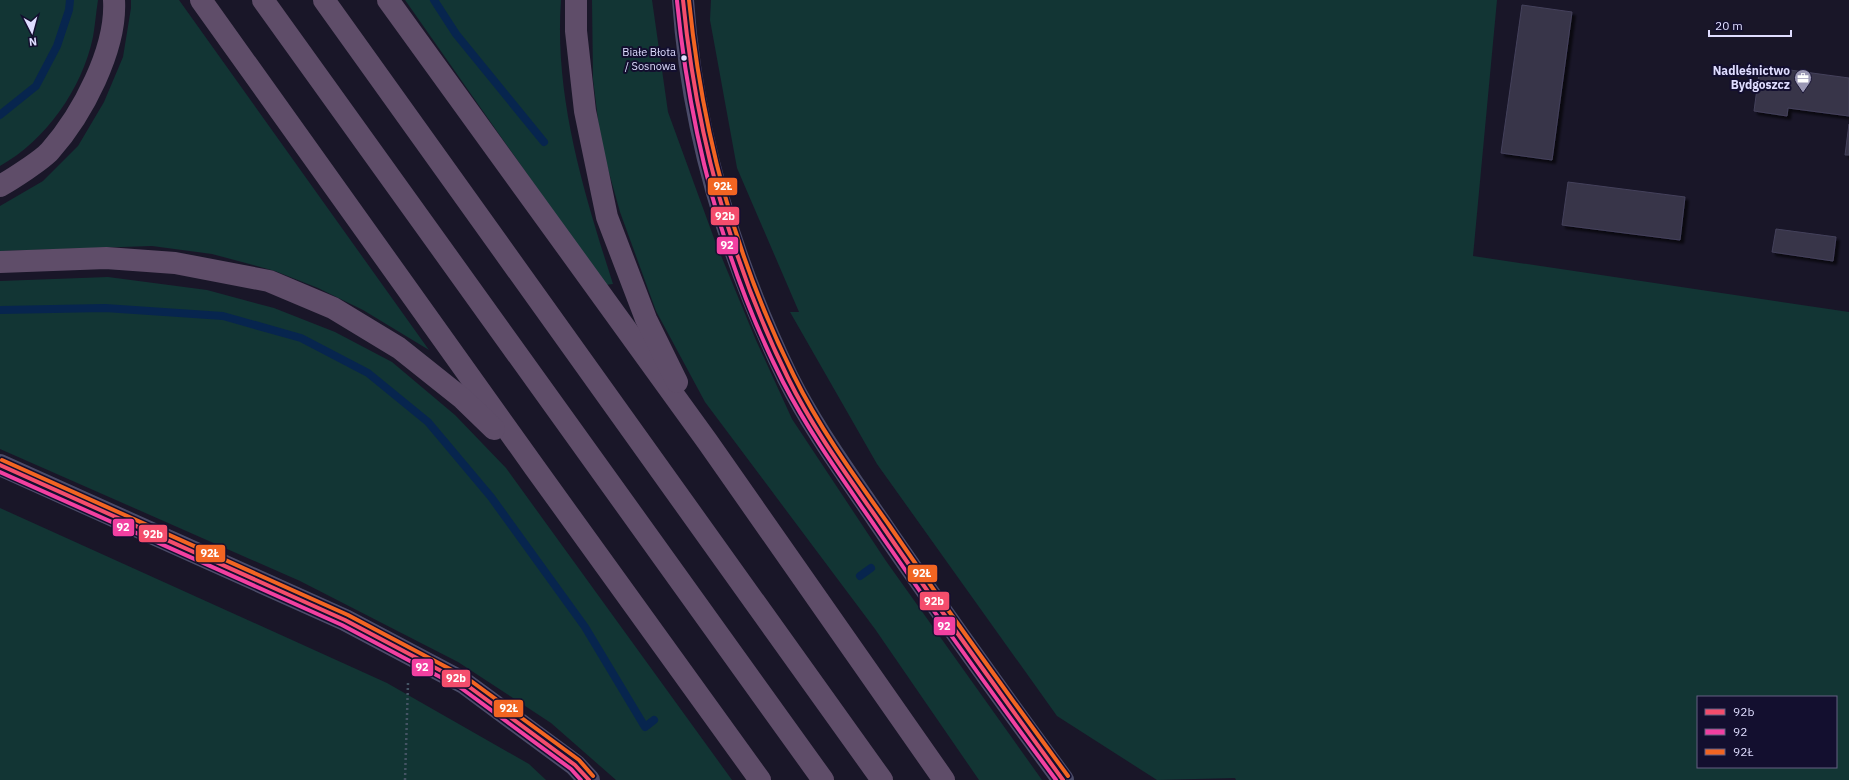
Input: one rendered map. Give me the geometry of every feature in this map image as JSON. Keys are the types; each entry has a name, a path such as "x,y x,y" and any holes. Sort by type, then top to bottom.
{"highway":[{"path":"0,186 49,153 81,109 107,50 115,9 114,0"},
{"path":"201,0 760,780"},
{"path":"263,0 823,780"},
{"path":"324,0 882,780"},
{"path":"388,0 706,440 944,780"},
{"path":"576,0 576,31 585,111 608,217 646,320 706,440"},
{"path":"0,262 106,258 175,263 269,281 333,308 400,348 463,399 535,468"}],"street":[{"path":"683,0 686,40 697,110 712,174 739,265 789,379 828,446 937,607 1063,780"},
{"path":"0,465 345,620 408,653 464,683 575,765 589,780"}],"path":[{"path":"405,780 408,653"}],"green space":[{"path":"0,0 98,0 93,37 88,56 71,94 47,127 17,155 0,166"},
{"path":"131,0 179,0 429,350 363,310 318,288 275,271 212,254 152,246 0,251 0,206 43,181 78,146 104,102 123,57"},
{"path":"405,0 561,0 560,36 562,72 567,108 582,180 613,284 605,285"},
{"path":"592,0 652,0 668,112 715,241 755,338 792,419 886,561 1042,780 979,780 875,629 705,402 656,311 620,212 601,144 593,79"},
{"path":"711,0 1497,0 1473,256 1849,312 1849,780 1236,780 1235,778 1157,780 1057,716 877,464 790,312 799,312 737,168 710,20"},
{"path":"108,277 207,290 274,308 335,332 392,362 455,415 506,468 732,780 616,780 551,723 458,662 300,581 0,449 0,281"},
{"path":"0,508 387,683 529,764 546,780 0,780"}],"building":[{"path":"1522,5 1572,12 1552,160 1501,153"},
{"name":"Nadleśnictwo Bydgoszcz","path":"1760,66 1849,78 1849,116 1788,108 1787,116 1754,111"},
{"path":"1849,124 1849,155 1845,155"},
{"path":"1568,182 1685,197 1680,240 1562,225"},
{"path":"1776,229 1836,237 1833,261 1772,252"}],"waterway":[{"path":"0,115 36,86 57,46 69,10 70,0"},
{"path":"434,0 456,34 544,142"},
{"path":"0,310 105,308 223,316 301,338 368,373 428,422 491,497 585,627 645,727 654,720"},
{"path":"860,576 871,568"}],"transit line":[{"name":"92b","path":"683,0 697,98 706,146 718,194 732,240 749,287 767,333 788,378 809,417 845,473 950,623 1063,780"},
{"name":"92Ł","path":"689,0 703,97 712,145 724,193 738,240 755,286 773,331 794,376 815,415 851,471 955,620 1068,776"},
{"name":"92","path":"677,1 691,99 700,148 712,196 743,291 783,382 805,422 855,498 989,689 1056,780"},
{"name":"92Ł","path":"2,460 348,615 467,678 579,760 593,776"},
{"name":"92b","path":"0,465 345,620 464,683 575,765 589,780"},
{"name":"92","path":"0,472 342,625 461,688 571,769 581,780"}],"place":[{"name":"Białe Błota / Sosnowa","path":"684,58"},
{"name":"Nadleśnictwo Bydgoszcz","path":"1803,93"}]}
